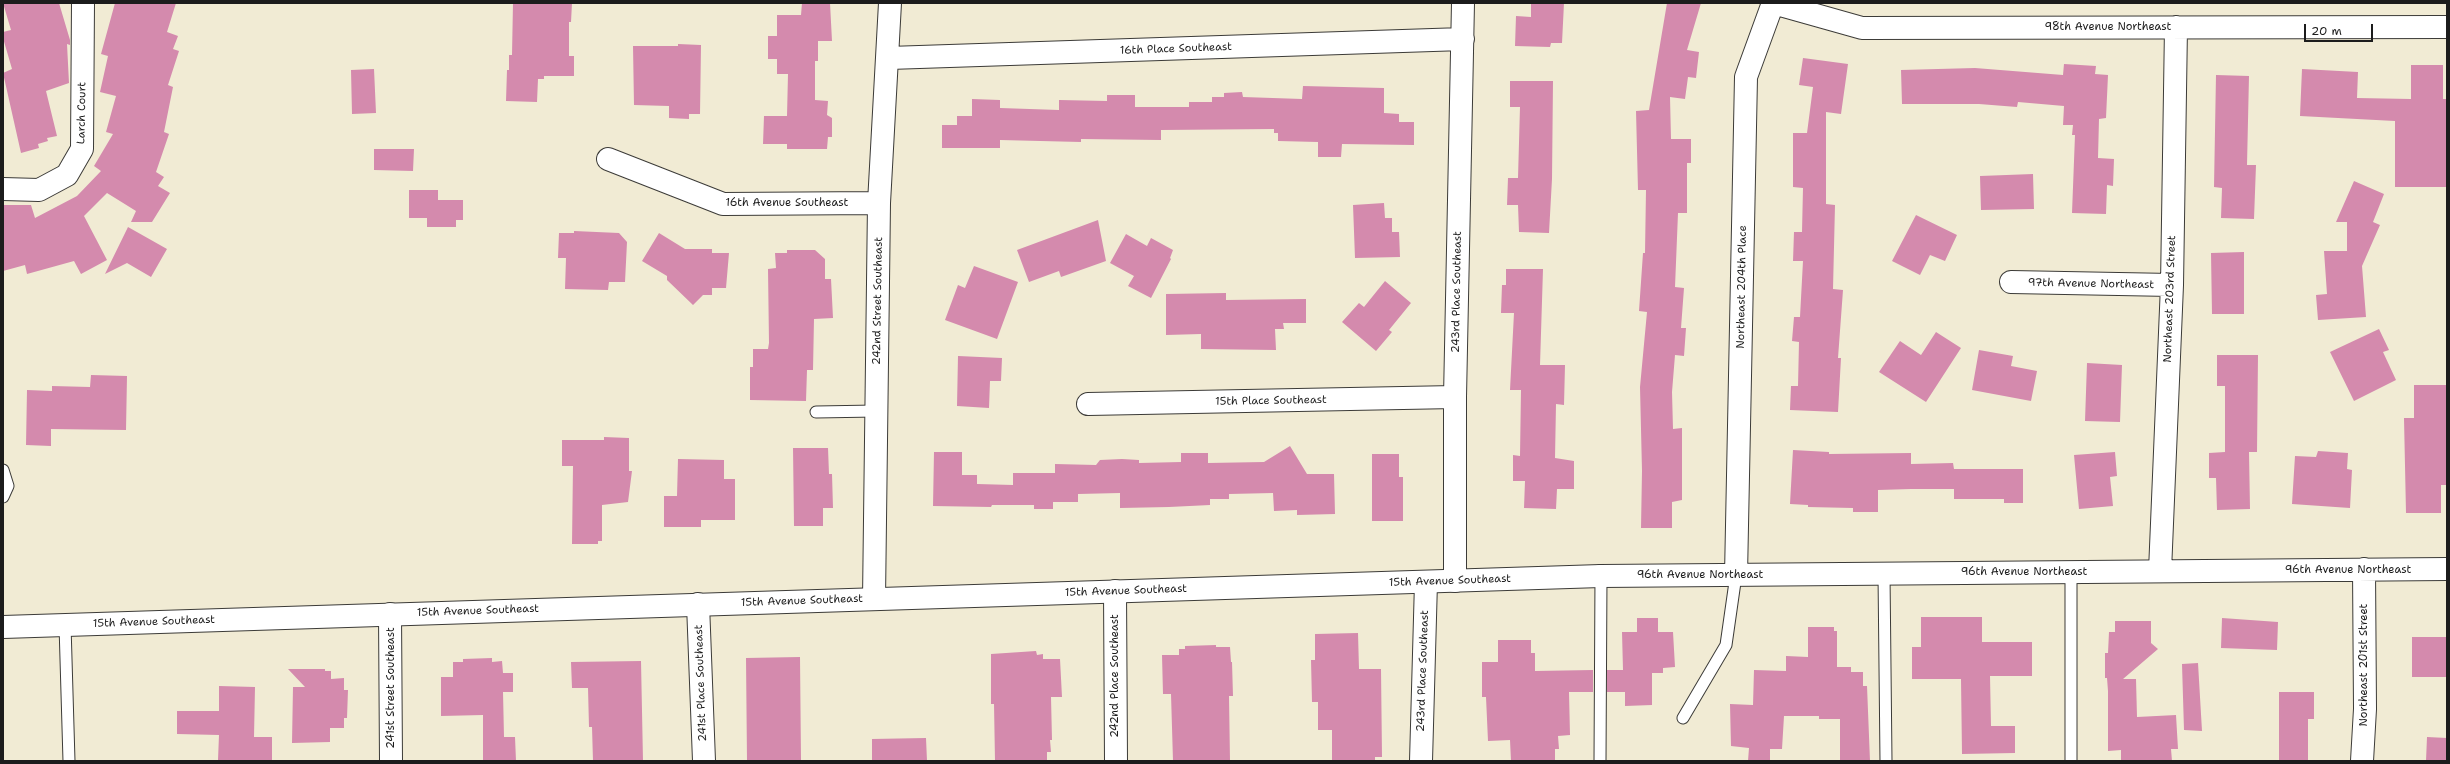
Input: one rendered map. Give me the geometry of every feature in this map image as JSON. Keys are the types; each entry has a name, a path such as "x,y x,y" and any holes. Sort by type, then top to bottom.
{"street":[{"name":"Larch Court","path":"3,189 39,190 67,175 82,149 83,3"},
{"name":"242nd Street Southeast","path":"874,599 879,203 889,58 890,3"},
{"name":"243rd Place Southeast","path":"1455,581 1455,398 1463,3"},
{"name":"98th Avenue Northeast","path":"1773,3 1862,28 2447,27"},
{"name":"Northeast 204th Place","path":"1736,575 1746,77 1773,3"},
{"name":"Northeast 203rd Street","path":"2160,571 2172,285 2176,27"},
{"name":"16th Place Southeast","path":"889,58 1463,40"},
{"name":"16th Avenue Southeast","path":"608,160 723,204 879,203"},
{"name":"97th Avenue Northeast","path":"2012,282 2172,285"},
{"name":"15th Place Southeast","path":"1088,404 1455,398"},
{"name":"96th Avenue Northeast","path":"1601,576 2447,569"},
{"name":"Northeast 201st Street","path":"2362,761 2364,709 2364,570"},
{"name":"15th Avenue Southeast","path":"3,626 1601,576"},
{"name":"243rd Place Southeast","path":"1421,761 1426,582"},
{"name":"242nd Place Southeast","path":"1115,592 1116,761"},
{"name":"241st Place Southeast","path":"698,604 704,761"},
{"name":"241st Street Southeast","path":"390,614 391,761"}],"lane":[{"path":"816,412 876,411"},
{"path":"3,470 8,486 3,497"},
{"path":"2071,572 2071,761"},
{"path":"1884,574 1886,761"},
{"path":"1683,718 1726,645 1736,575"},
{"path":"1600,761 1601,576"},
{"path":"66,625 69,761"}],"building":[{"path":"3,3 59,3 70,40 70,45 67,44 69,83 46,91 57,136 47,138 48,141 38,144 39,148 21,153 3,73 12,69 3,38 3,32 11,30"},
{"path":"115,3 176,3 167,32 178,36 173,49 179,51 168,85 173,87 164,132 169,134 156,172 164,177 158,186 170,193 152,222 131,222 136,211 107,193 84,216 107,260 81,274 74,261 27,274 25,265 3,271 3,205 31,205 35,218 77,196 101,171 94,166 113,134 106,132 116,96 100,92 108,56 101,54"},
{"path":"513,3 572,3 571,22 569,22 569,56 574,56 574,76 544,76 544,79 538,79 537,102 506,101 507,70 509,70 509,55 512,55"},
{"path":"802,3 830,3 832,41 818,41 818,61 815,61 815,100 828,101 827,115 832,118 832,137 828,137 827,149 787,149 787,144 763,144 764,116 787,116 788,74 777,74 777,59 768,59 768,36 777,36 777,15 801,15"},
{"path":"1531,3 1564,3 1562,43 1551,43 1550,47 1515,46 1516,16 1531,17"},
{"path":"1667,3 1701,3 1687,50 1699,52 1696,78 1688,77 1685,99 1670,97 1671,139 1691,139 1691,163 1687,163 1687,213 1678,213 1675,287 1684,288 1681,328 1686,328 1684,356 1675,355 1672,392 1673,429 1682,428 1682,500 1672,502 1672,528 1641,528 1642,471 1640,387 1647,312 1639,311 1643,253 1645,253 1646,190 1638,190 1636,111 1649,110"},
{"path":"678,44 701,45 700,114 689,114 689,119 669,118 669,106 634,105 633,46 678,46"},
{"path":"1803,58 1848,64 1841,114 1826,112 1826,204 1835,205 1833,289 1843,290 1838,358 1841,358 1838,412 1790,410 1791,386 1798,386 1799,342 1792,341 1794,317 1800,317 1803,261 1793,261 1794,232 1802,232 1803,188 1793,187 1793,133 1807,133 1813,87 1799,85"},
{"path":"2064,64 2096,66 2095,74 2108,75 2106,118 2099,119 2098,158 2114,159 2113,186 2107,185 2106,214 2072,213 2075,135 2072,135 2073,125 2063,125 2064,106 2018,102 2017,107 1979,104 1902,104 1901,70 1975,68 2063,75"},
{"path":"2411,65 2443,65 2443,99 2447,99 2446,187 2395,187 2395,121 2300,116 2302,69 2358,72 2357,98 2411,99"},
{"path":"374,69 376,113 352,114 351,70"},
{"path":"2216,75 2249,76 2247,165 2256,165 2254,219 2221,218 2222,188 2214,187"},
{"path":"1510,81 1553,81 1552,179 1549,233 1519,232 1518,205 1507,205 1508,178 1518,178 1520,107 1510,107"},
{"path":"1303,86 1384,88 1384,113 1399,114 1399,122 1414,122 1414,145 1342,144 1341,157 1318,157 1318,142 1278,141 1278,133 1274,133 1274,129 1161,130 1161,140 1081,139 1081,142 1000,140 1000,148 942,148 942,125 957,125 957,116 972,116 972,99 1000,100 1000,108 1059,110 1059,100 1107,101 1107,95 1135,95 1135,107 1189,107 1189,102 1212,102 1212,97 1224,97 1224,93 1242,92 1243,97 1302,99"},
{"path":"374,149 414,149 413,171 374,170"},
{"path":"2033,174 2034,209 1981,210 1980,176"},
{"path":"2354,181 2384,194 2373,222 2380,225 2362,266 2366,317 2318,320 2316,295 2327,294 2324,251 2347,251 2347,222 2336,222"},
{"path":"409,190 438,190 438,200 463,200 463,220 456,220 456,227 427,227 427,218 409,218"},
{"path":"1384,203 1385,218 1392,218 1392,232 1399,232 1400,257 1355,258 1353,205"},
{"path":"1916,215 1957,235 1945,261 1930,255 1920,275 1892,261"},
{"path":"1098,220 1106,261 1061,277 1059,271 1029,282 1017,250"},
{"path":"128,227 167,249 151,277 127,263 105,274"},
{"path":"574,231 619,233 627,242 625,282 609,282 608,290 565,289 566,258 558,258 559,233 574,233"},
{"path":"659,233 685,249 712,249 712,253 729,253 726,288 712,288 712,295 703,295 693,305 667,280 667,276 642,261"},
{"path":"1126,234 1147,246 1151,238 1173,250 1171,259 1151,298 1128,286 1134,276 1110,263"},
{"path":"787,250 815,250 825,259 825,279 831,279 833,318 814,319 813,370 807,370 806,401 750,400 750,367 753,367 753,349 768,349 769,343 768,269 776,268 775,253 787,253"},
{"path":"2244,252 2244,314 2212,314 2211,253"},
{"path":"974,266 1018,282 997,339 945,320 958,285 965,288"},
{"path":"1506,269 1543,269 1540,365 1565,365 1564,405 1556,404 1555,458 1574,461 1574,489 1557,489 1556,509 1524,508 1525,481 1513,481 1513,455 1520,456 1521,390 1510,390 1514,313 1501,313 1502,285 1506,285"},
{"path":"1385,281 1411,303 1389,330 1392,332 1376,351 1342,322 1359,303 1364,307"},
{"path":"1226,293 1226,300 1306,299 1306,323 1283,323 1284,329 1275,329 1276,350 1201,349 1201,334 1166,335 1166,294"},
{"path":"2379,329 2389,350 2383,352 2396,380 2354,401 2330,352"},
{"path":"1936,332 1961,348 1926,402 1879,372 1900,341 1921,355"},
{"path":"1979,350 2013,356 2011,366 2037,371 2031,401 1972,390"},
{"path":"2217,355 2258,355 2257,452 2249,452 2250,509 2217,510 2216,478 2209,478 2209,453 2225,452 2225,386 2217,386"},
{"path":"958,356 1002,358 1001,381 990,381 989,408 957,406"},
{"path":"2087,363 2122,365 2120,422 2085,421"},
{"path":"91,375 127,376 126,430 51,429 51,446 26,445 27,390 52,391 52,386 90,387"},
{"path":"2414,385 2447,385 2447,485 2441,485 2441,513 2406,513 2404,418 2414,418"},
{"path":"604,437 629,438 629,471 632,471 628,502 602,505 602,541 598,541 598,544 572,544 573,466 562,466 562,440 604,440"},
{"path":"1290,446 1307,474 1334,474 1335,514 1297,515 1297,510 1274,511 1273,493 1229,494 1229,499 1210,499 1210,505 1169,507 1120,508 1120,493 1078,494 1078,502 1053,502 1053,509 1034,509 1034,505 992,505 991,507 933,506 934,452 962,452 962,475 977,475 977,484 1013,485 1013,473 1055,473 1055,464 1096,465 1100,460 1122,459 1139,460 1139,463 1181,462 1181,453 1208,453 1208,463 1264,462"},
{"path":"793,448 828,448 829,474 832,474 833,508 823,508 823,526 794,526"},
{"path":"1793,450 1829,452 1829,454 1911,453 1911,464 1953,463 1954,469 2023,469 2023,503 2004,503 2004,499 1954,499 1954,489 1911,489 1878,490 1878,512 1853,512 1853,508 1808,507 1808,505 1790,504"},
{"path":"2318,451 2348,453 2347,469 2352,470 2350,508 2292,504 2295,456 2316,457"},
{"path":"2115,452 2117,476 2110,477 2113,506 2079,509 2074,455"},
{"path":"1372,454 1399,454 1399,477 1403,477 1403,521 1372,521"},
{"path":"678,459 724,460 724,479 735,479 735,520 701,520 701,527 664,527 664,496 677,496"},
{"path":"1921,617 1982,617 1982,642 2032,642 2032,676 1990,676 1991,726 2015,726 2015,753 1962,754 1961,679 1912,679 1912,647 1921,647"},
{"path":"1637,618 1658,618 1658,632 1673,632 1675,667 1663,668 1663,673 1652,673 1652,705 1625,706 1625,692 1607,692 1607,670 1623,670 1622,632 1637,632"},
{"path":"2222,618 2278,622 2277,650 2221,648"},
{"path":"2115,621 2151,621 2151,643 2158,649 2123,679 2136,679 2137,717 2176,715 2178,749 2171,749 2172,761 2121,761 2121,750 2108,751 2108,691 2107,678 2105,678 2105,653 2108,653 2109,632 2115,632"},
{"path":"1808,627 1834,627 1834,631 1837,631 1837,667 1851,667 1851,672 1863,672 1863,686 1867,686 1870,761 1840,761 1840,719 1819,719 1819,716 1784,716 1782,749 1770,749 1770,761 1748,761 1749,748 1731,746 1730,704 1753,705 1754,670 1786,671 1786,656 1808,657"},
{"path":"1358,633 1359,669 1381,669 1382,757 1375,757 1375,761 1332,761 1332,730 1318,730 1318,702 1312,702 1311,660 1315,660 1315,634"},
{"path":"2412,637 2447,637 2447,677 2412,677"},
{"path":"1498,640 1531,640 1531,653 1535,653 1535,671 1593,670 1593,692 1569,692 1570,735 1558,736 1559,749 1555,749 1555,761 1511,761 1510,740 1488,741 1486,697 1482,697 1482,662 1498,662"},
{"path":"1216,645 1216,647 1230,647 1232,662 1233,696 1229,696 1230,761 1173,761 1171,694 1163,694 1162,655 1179,655 1179,649 1185,649 1185,646"},
{"path":"1036,651 1037,655 1043,654 1043,659 1060,659 1062,697 1051,697 1051,752 1047,752 1047,761 995,761 994,704 991,704 991,654"},
{"path":"800,657 801,761 747,761 746,658"},
{"path":"492,658 492,662 502,661 503,673 513,673 513,692 503,692 504,737 515,737 516,761 483,761 483,715 441,716 441,677 453,677 453,662 463,662 463,659"},
{"path":"641,661 643,761 593,761 592,727 589,727 588,688 572,688 571,662"},
{"path":"2198,663 2202,731 2184,730 2182,664"},
{"path":"288,669 325,669 325,671 331,671 331,679 344,678 344,690 348,690 347,718 344,718 344,728 330,728 330,742 292,743 293,687 305,687"},
{"path":"219,686 255,687 254,737 272,737 272,761 218,760 219,735 177,734 177,711 219,711"},
{"path":"2279,692 2314,692 2314,719 2308,719 2308,761 2279,761"},
{"path":"2427,737 2447,738 2447,761 2426,761"},
{"path":"926,738 927,761 872,761 872,739"}]}
